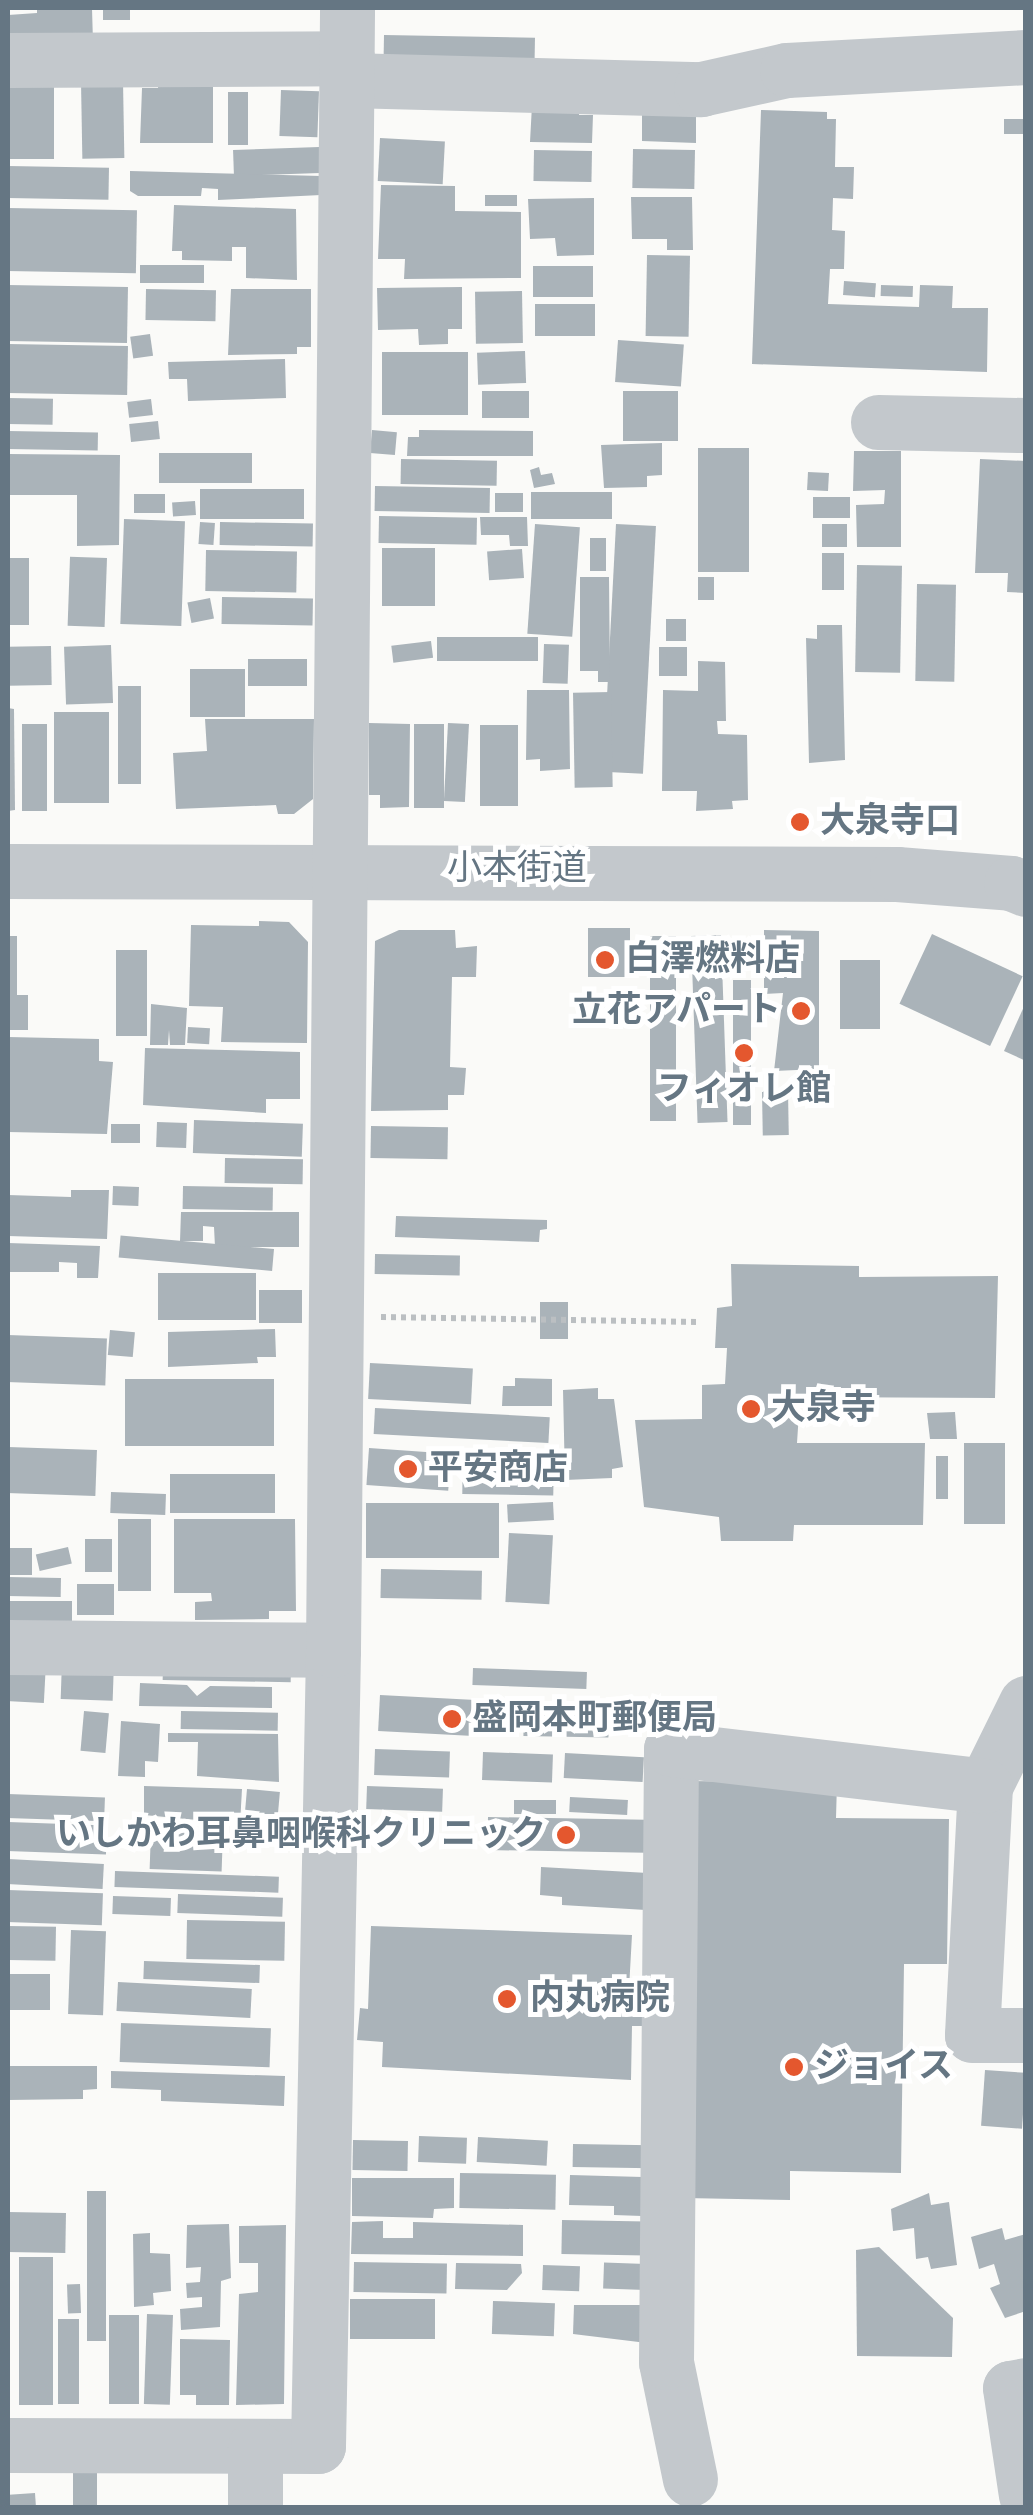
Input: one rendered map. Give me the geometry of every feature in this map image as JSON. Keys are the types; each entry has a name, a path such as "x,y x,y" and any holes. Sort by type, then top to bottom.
{"street":[{"path":"8,60 347,48 701,90 787,70 1026,56"},
{"path":"8,2445 318,2446 333,1650 347,48"},
{"path":"878,422 1026,425"},
{"name":"小本街道","path":"8,871 338,869 897,874 1011,882 1026,889"},
{"path":"8,1647 333,1650"},
{"path":"1026,1703 985,1786 972,2035 1026,2035"},
{"path":"690,2480 666,2362 671,1750 985,1786"},
{"path":"1026,2385 1010,2388 1026,2495"},
{"path":"255,2508 256,2446"}],"path":[{"path":"335,1316 698,1322"}],"building":[{"path":"37,8 92,8 93,42 8,48 8,15 37,13"},
{"path":"103,8 130,8 130,20 103,20"},
{"path":"384,35 535,38 534,68 383,65"},
{"path":"159,75 213,75 213,143 140,143 142,88 158,88"},
{"path":"123,81 124,158 82,159 81,82"},
{"path":"8,85 54,85 54,159 8,159"},
{"path":"281,90 319,91 317,137 279,136"},
{"path":"228,92 248,92 248,145 228,145"},
{"path":"696,97 696,143 642,141 642,106"},
{"path":"532,105 579,106 579,115 593,115 592,143 530,142"},
{"path":"761,110 827,112 827,119 836,119 835,167 854,167 853,199 833,198 832,230 845,231 844,269 830,269 828,304 919,307 920,285 953,286 952,308 988,308 987,372 752,364"},
{"path":"1004,119 1026,119 1026,134 1004,134"},
{"path":"380,138 445,141 443,184 378,181"},
{"path":"319,147 320,173 234,176 233,150"},
{"path":"633,149 695,150 694,189 632,188"},
{"path":"534,150 592,151 591,182 533,181"},
{"path":"8,166 109,168 108,200 8,198"},
{"path":"130,171 321,176 321,195 218,200 218,189 202,188 201,196 138,196 130,191"},
{"path":"381,185 455,186 455,211 521,212 521,278 404,279 405,259 378,259"},
{"path":"485,195 517,195 517,206 485,206"},
{"path":"631,197 692,197 693,250 667,250 667,239 632,239"},
{"path":"594,198 594,255 557,256 555,238 530,239 528,199"},
{"path":"174,205 296,209 297,280 246,278 246,247 232,247 232,261 182,260 182,251 172,251"},
{"path":"8,208 137,210 136,273 8,271"},
{"path":"647,255 690,256 689,337 646,336"},
{"path":"140,265 204,265 204,283 140,283"},
{"path":"533,266 593,266 593,297 533,297"},
{"path":"844,281 876,283 875,297 843,295"},
{"path":"8,285 128,287 127,343 8,341"},
{"path":"881,285 913,286 913,297 881,296"},
{"path":"462,287 462,329 448,329 448,344 419,345 418,329 378,330 377,288"},
{"path":"146,289 216,290 215,321 145,320"},
{"path":"231,289 311,289 311,347 297,347 297,354 228,355"},
{"path":"522,291 523,343 476,344 475,292"},
{"path":"535,304 595,304 595,336 535,336"},
{"path":"150,334 153,356 133,359 130,337"},
{"path":"618,340 684,345 681,387 615,382"},
{"path":"8,344 128,346 127,395 8,393"},
{"path":"525,351 526,383 478,385 477,353"},
{"path":"382,352 468,352 468,415 382,415"},
{"path":"285,359 286,398 188,401 187,379 169,379 168,362"},
{"path":"482,391 529,391 529,418 482,418"},
{"path":"623,391 678,391 678,441 623,441"},
{"path":"8,398 53,399 53,425 8,424"},
{"path":"151,399 153,415 129,418 127,402"},
{"path":"158,421 160,439 131,442 129,424"},
{"path":"372,430 397,432 395,455 370,453"},
{"path":"419,430 533,431 533,456 407,456 408,437 419,437"},
{"path":"8,431 98,433 98,451 8,449"},
{"path":"662,443 662,475 647,476 647,487 604,488 601,445"},
{"path":"698,448 749,448 749,572 698,572"},
{"path":"854,451 901,451 901,547 857,547 856,505 884,504 885,490 853,491"},
{"path":"159,453 252,453 252,483 159,483"},
{"path":"8,454 120,455 119,545 77,546 77,495 8,495"},
{"path":"401,459 497,461 497,486 401,484"},
{"path":"980,459 1026,461 1026,593 1007,592 1008,573 975,573"},
{"path":"539,467 541,475 552,473 555,484 534,488 530,470"},
{"path":"808,472 829,473 828,491 807,490"},
{"path":"375,486 490,488 490,513 375,511"},
{"path":"200,489 304,489 304,519 200,519"},
{"path":"531,492 612,492 612,519 531,519"},
{"path":"495,493 523,493 523,512 495,512"},
{"path":"134,494 165,494 165,513 134,513"},
{"path":"813,497 850,497 850,518 813,518"},
{"path":"195,501 196,515 173,517 172,503"},
{"path":"379,516 477,518 477,545 379,543"},
{"path":"480,517 527,517 528,546 510,546 509,535 481,535"},
{"path":"124,519 185,521 181,626 120,624"},
{"path":"200,522 215,523 213,545 198,544"},
{"path":"220,522 313,524 313,547 220,545"},
{"path":"535,524 580,527 572,637 527,634"},
{"path":"616,524 656,526 643,774 603,772"},
{"path":"822,524 847,524 847,547 822,547"},
{"path":"590,538 606,538 606,571 590,571"},
{"path":"382,548 435,548 435,606 382,606"},
{"path":"522,549 524,578 489,580 487,551"},
{"path":"206,550 297,552 296,593 205,591"},
{"path":"822,553 844,553 844,590 822,590"},
{"path":"70,557 107,558 105,627 68,626"},
{"path":"8,558 29,558 29,625 8,625"},
{"path":"857,565 902,566 900,673 855,672"},
{"path":"580,577 609,577 610,682 598,682 598,671 580,671"},
{"path":"698,577 714,577 714,600 698,600"},
{"path":"917,584 956,585 954,682 915,681"},
{"path":"222,597 313,599 313,626 222,624"},
{"path":"210,598 214,619 191,623 187,602"},
{"path":"666,619 686,619 686,641 666,641"},
{"path":"817,625 842,625 845,760 809,763 806,638 817,639"},
{"path":"437,637 538,637 538,661 437,661"},
{"path":"431,641 433,658 393,663 391,646"},
{"path":"544,644 569,645 568,684 543,683"},
{"path":"111,645 113,703 66,705 64,647"},
{"path":"51,646 52,685 9,686 8,647"},
{"path":"659,647 687,647 687,676 659,676"},
{"path":"248,659 307,659 307,686 248,686"},
{"path":"698,661 725,662 726,721 717,721 718,734 747,735 748,800 732,801 733,809 696,811 697,791 662,791 663,690 698,691"},
{"path":"190,669 245,669 245,717 190,717"},
{"path":"118,686 141,686 141,784 118,784"},
{"path":"527,690 569,690 570,769 540,771 540,759 526,760"},
{"path":"611,692 613,787 575,788 573,693"},
{"path":"8,708 14,709 15,810 8,811"},
{"path":"54,712 109,712 109,803 54,803"},
{"path":"205,719 314,719 313,799 294,814 278,814 276,805 176,809 173,753 207,751"},
{"path":"369,723 410,724 409,807 380,808 380,795 369,795"},
{"path":"448,723 469,724 465,802 444,801"},
{"path":"22,724 47,724 47,811 22,811"},
{"path":"414,724 444,724 444,808 414,808"},
{"path":"480,725 518,725 518,806 480,806"},
{"path":"259,921 289,922 308,942 307,1043 221,1042 223,1007 189,1006 191,925 259,926"},
{"path":"588,928 630,928 630,977 588,977"},
{"path":"399,930 455,930 456,948 477,946 476,977 452,977 450,1067 466,1068 464,1095 448,1095 448,1110 371,1111 375,941"},
{"name":"立花アパート","path":"764,930 819,931 819,1069 774,1071 783,993 764,994"},
{"path":"932,934 1023,976 990,1046 899,1004"},
{"path":"721,935 728,1122 698,1123 691,936"},
{"path":"8,936 17,936 17,995 28,995 28,1030 8,1030"},
{"path":"650,936 676,936 676,1121 650,1121"},
{"path":"116,950 147,950 147,1036 116,1036"},
{"path":"840,960 880,960 880,1029 840,1029"},
{"name":"フィオレ館","path":"733,980 751,980 751,1125 733,1125"},
{"path":"1026,1002 1026,1061 1004,1051"},
{"path":"151,1004 187,1008 185,1045 170,1045 169,1030 168,1045 150,1045"},
{"path":"188,1027 210,1028 209,1044 187,1043"},
{"path":"8,1037 99,1039 99,1061 113,1062 107,1134 8,1132"},
{"path":"145,1048 300,1052 300,1099 266,1099 266,1113 143,1105"},
{"path":"762,1091 788,1091 789,1135 763,1135"},
{"path":"194,1120 303,1124 302,1157 193,1153"},
{"path":"157,1122 187,1123 186,1148 156,1147"},
{"path":"111,1124 140,1124 140,1143 111,1143"},
{"path":"371,1126 448,1127 447,1159 370,1158"},
{"path":"225,1158 303,1159 303,1184 225,1183"},
{"path":"113,1186 139,1187 138,1206 112,1205"},
{"path":"183,1186 273,1188 273,1211 183,1209"},
{"path":"71,1190 109,1190 107,1239 8,1236 8,1195 71,1197"},
{"path":"181,1212 299,1212 299,1247 215,1247 214,1227 203,1226 203,1241 180,1241"},
{"path":"396,1216 547,1220 547,1229 540,1230 539,1242 395,1237"},
{"path":"121,1236 274,1249 272,1271 119,1257"},
{"path":"8,1243 100,1246 98,1278 77,1278 77,1263 59,1262 59,1272 8,1272"},
{"path":"375,1254 460,1255 460,1275 375,1274"},
{"name":"大泉寺","path":"731,1264 859,1266 859,1277 998,1276 995,1398 800,1397 797,1443 925,1443 923,1525 794,1525 793,1541 721,1541 719,1517 644,1507 635,1420 702,1419 702,1385 725,1384 727,1348 715,1348 717,1308 732,1306"},
{"path":"158,1273 256,1273 256,1320 158,1320"},
{"path":"259,1290 302,1290 302,1323 259,1323"},
{"path":"540,1302 568,1302 568,1339 540,1339"},
{"path":"275,1329 276,1357 257,1357 258,1363 168,1367 168,1332"},
{"path":"110,1330 135,1332 133,1357 108,1355"},
{"path":"8,1335 107,1338 105,1385 8,1382"},
{"path":"370,1363 473,1368 471,1404 368,1399"},
{"path":"515,1378 552,1379 552,1406 502,1406 503,1386 515,1386"},
{"path":"125,1379 274,1379 274,1446 125,1446"},
{"path":"598,1388 598,1399 614,1399 623,1467 612,1469 612,1478 565,1480 563,1390"},
{"path":"375,1408 550,1417 548,1443 374,1434"},
{"path":"955,1412 957,1439 930,1439 927,1413"},
{"path":"964,1443 1005,1443 1005,1524 964,1524"},
{"path":"8,1447 97,1450 95,1496 8,1493"},
{"name":"平安商店","path":"369,1448 451,1454 448,1491 366,1485"},
{"path":"463,1452 554,1454 553,1496 462,1494"},
{"path":"936,1456 948,1456 948,1499 936,1499"},
{"path":"170,1474 275,1474 275,1513 170,1513"},
{"path":"111,1492 166,1494 165,1515 110,1513"},
{"path":"553,1502 554,1520 508,1522 507,1504"},
{"path":"366,1503 499,1503 499,1558 366,1558"},
{"path":"118,1519 151,1519 151,1591 118,1591"},
{"path":"174,1519 295,1519 296,1611 269,1611 269,1619 195,1620 195,1602 212,1601 211,1593 174,1593"},
{"path":"509,1533 553,1535 549,1604 505,1602"},
{"path":"85,1539 112,1539 112,1572 85,1572"},
{"path":"68,1547 72,1564 40,1571 36,1554"},
{"path":"8,1548 32,1548 32,1575 8,1575"},
{"path":"381,1569 482,1571 481,1600 380,1598"},
{"path":"8,1577 61,1578 61,1597 8,1596"},
{"path":"77,1584 114,1584 114,1615 77,1615"},
{"path":"8,1601 72,1601 72,1621 8,1621"},
{"path":"8,1661 46,1663 44,1703 8,1701"},
{"path":"62,1661 114,1663 113,1701 61,1699"},
{"path":"163,1662 291,1664 291,1682 163,1680"},
{"path":"473,1668 587,1672 586,1689 472,1685"},
{"path":"140,1683 187,1685 197,1696 210,1686 272,1687 272,1708 139,1706"},
{"path":"380,1695 490,1701 488,1737 378,1731"},
{"path":"524,1702 609,1703 608,1737 523,1736"},
{"path":"84,1711 109,1713 105,1753 81,1751"},
{"path":"181,1711 278,1713 278,1731 181,1729"},
{"path":"121,1721 160,1724 158,1762 145,1761 145,1777 118,1776"},
{"path":"168,1733 278,1734 279,1782 197,1776 198,1742 168,1742"},
{"path":"375,1749 450,1752 449,1778 374,1775"},
{"path":"483,1752 553,1754 552,1782 482,1780"},
{"path":"565,1753 644,1757 643,1782 564,1778"},
{"name":"ジョイス","path":"689,1781 837,1783 836,1818 949,1819 947,1964 904,1964 901,2173 790,2171 790,2200 684,2198"},
{"path":"144,1786 242,1789 240,1824 144,1815"},
{"path":"367,1786 443,1789 442,1812 366,1809"},
{"path":"247,1789 280,1792 277,1828 244,1825"},
{"path":"8,1794 105,1797 104,1821 8,1818"},
{"path":"570,1797 628,1800 627,1815 569,1812"},
{"path":"514,1800 556,1800 556,1814 514,1814"},
{"name":"いしかわ耳鼻咽喉科クリニック","path":"488,1817 646,1820 645,1853 487,1850"},
{"path":"8,1822 107,1825 106,1854 8,1851"},
{"path":"151,1830 223,1833 222,1871 150,1869"},
{"path":"8,1859 104,1864 103,1889 8,1884"},
{"path":"541,1867 648,1873 646,1910 562,1905 562,1897 540,1895"},
{"path":"115,1871 279,1877 278,1893 114,1887"},
{"path":"8,1890 103,1893 102,1925 8,1922"},
{"path":"178,1894 283,1898 282,1917 177,1913"},
{"path":"113,1896 171,1898 170,1916 112,1914"},
{"path":"187,1920 285,1922 284,1961 186,1959"},
{"path":"8,1926 56,1927 55,1961 8,1960"},
{"name":"内丸病院","path":"371,1926 632,1935 629,1989 646,1988 645,2026 632,2026 631,2080 382,2067 383,2042 357,2040 360,2008 368,2009"},
{"path":"71,1930 106,1931 103,2015 68,2014"},
{"path":"144,1961 260,1965 259,1983 143,1979"},
{"path":"8,1974 50,1974 50,2010 8,2010"},
{"path":"118,1982 252,1989 250,2018 116,2011"},
{"path":"121,2023 271,2028 270,2067 120,2062"},
{"path":"8,2066 97,2066 97,2089 83,2090 83,2099 8,2100"},
{"path":"985,2070 1026,2073 1022,2129 981,2126"},
{"path":"111,2071 285,2076 284,2106 161,2101 161,2090 111,2088"},
{"path":"419,2136 467,2138 466,2164 418,2162"},
{"path":"478,2137 548,2141 547,2166 477,2162"},
{"path":"353,2140 408,2141 407,2171 352,2170"},
{"path":"573,2144 651,2145 651,2168 573,2167"},
{"path":"460,2173 556,2175 555,2210 459,2208"},
{"path":"570,2175 643,2177 642,2216 614,2215 614,2206 569,2205"},
{"path":"352,2178 454,2178 454,2208 434,2209 433,2218 352,2216"},
{"path":"87,2191 106,2191 106,2341 87,2341"},
{"path":"929,2193 931,2205 949,2202 957,2265 931,2269 928,2257 916,2259 914,2228 893,2231 891,2209"},
{"path":"8,2212 66,2213 65,2253 8,2252"},
{"path":"562,2220 646,2221 645,2255 561,2254"},
{"path":"383,2221 383,2238 413,2238 413,2222 523,2225 523,2256 351,2254 352,2222"},
{"path":"229,2224 231,2278 221,2281 220,2327 181,2330 180,2309 202,2307 202,2297 187,2298 186,2283 200,2282 201,2267 186,2268 187,2225"},
{"path":"286,2225 284,2404 236,2405 239,2294 258,2292 258,2263 239,2263 239,2226"},
{"path":"1002,2228 1005,2240 1026,2234 1026,2311 1005,2318 990,2288 1000,2284 994,2264 979,2269 971,2237"},
{"path":"150,2233 150,2253 170,2254 171,2291 153,2293 154,2305 134,2307 133,2234"},
{"path":"879,2247 953,2318 952,2357 857,2356 856,2250"},
{"path":"19,2257 53,2257 53,2405 19,2405"},
{"path":"354,2262 447,2264 446,2294 353,2292"},
{"path":"456,2263 521,2264 522,2273 507,2290 455,2289"},
{"path":"604,2263 646,2264 645,2290 603,2289"},
{"path":"543,2265 580,2266 579,2291 542,2290"},
{"path":"67,2284 80,2284 81,2313 68,2313"},
{"path":"350,2299 435,2299 435,2339 350,2339"},
{"path":"493,2301 555,2303 554,2336 492,2334"},
{"path":"574,2305 648,2305 647,2343 573,2334"},
{"path":"147,2314 173,2315 170,2405 144,2404"},
{"path":"109,2315 139,2315 139,2404 109,2404"},
{"path":"58,2319 79,2319 79,2404 58,2404"},
{"path":"180,2339 230,2340 229,2405 196,2405 196,2395 180,2395"},
{"path":"73,2471 97,2471 97,2508 73,2508"},
{"path":"35,2493 36,2508 10,2508 9,2495"}],"place":[{"name":"大泉寺口","path":"800,822"},
{"name":"白澤燃料店","path":"605,960"},
{"name":"立花アパート","path":"801,1011"},
{"name":"フィオレ館","path":"744,1053"},
{"name":"大泉寺","path":"751,1409"},
{"name":"平安商店","path":"408,1469"},
{"name":"盛岡本町郵便局","path":"452,1719"},
{"name":"いしかわ耳鼻咽喉科クリニック","path":"566,1835"},
{"name":"内丸病院","path":"507,1999"},
{"name":"ジョイス","path":"794,2067"}]}
